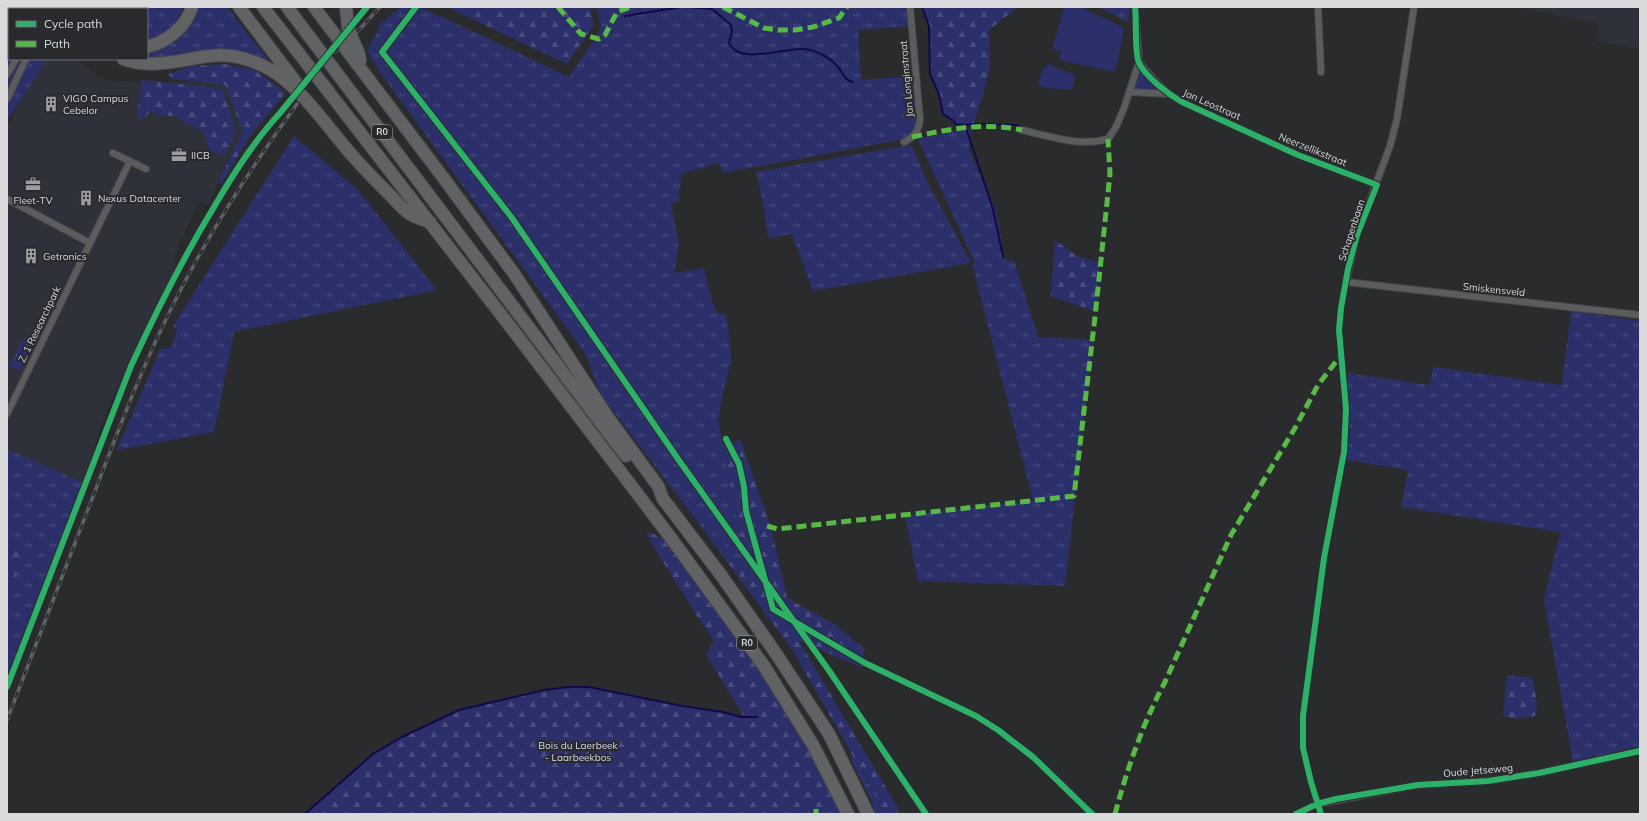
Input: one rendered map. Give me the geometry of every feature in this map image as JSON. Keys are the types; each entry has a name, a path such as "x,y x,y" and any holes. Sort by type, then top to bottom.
{"highway":[{"path":"148,47 158,43 176,32 187,18 192,7"},
{"path":"239,7 310,100 314,109"},
{"name":"R0","path":"263,7 430,222 668,534 764,666 814,745 848,814"},
{"name":"R0","path":"286,7 652,491 663,499 721,575 773,649 829,734 868,814"},
{"path":"314,7 362,68 532,300 609,419 658,486 663,499"},
{"path":"346,7 348,28 359,54 362,68"},
{"path":"129,60 164,64 210,56 236,57 272,70 286,81 314,109 366,170 410,214 430,222"}],"street":[{"name":"Jan Longinstraat","path":"904,142 915,134 920,119 910,7"},
{"path":"1022,130 1065,140 1100,142 1108,140 1116,127 1130,92 1139,62 1135,7"},
{"path":"1318,7 1321,72"},
{"name":"Schapenbaan","path":"1346,282 1357,235 1377,185 1390,146 1397,118 1414,7"},
{"path":"7,75 15,60"},
{"path":"7,99 26,60"},
{"name":"Jan Leostraat","path":"1139,62 1153,80 1169,94 1182,102 1243,129"},
{"name":"Jan Leostraat","path":"1130,92 1169,94"},
{"name":"Neerzellikstraat","path":"1243,129 1298,155 1377,185"},
{"path":"113,153 146,169"},
{"name":"Z. 1 Researchpark","path":"7,414 130,161"},
{"path":"7,199 90,243"},
{"name":"Smiskensveld","path":"1346,282 1640,315"},
{"name":"Oude Jetseweg","path":"1317,804 1418,785 1488,781 1539,773 1640,751"}],"shaded area":[{"path":"1513,7 1640,7 1640,49 1596,41 1599,24"},
{"path":"46,60 77,60 104,80 225,84 243,131 220,178 209,205 199,201 174,256 176,267 105,414 83,483 7,681 7,127 21,102 19,101"}],"green space":[{"path":"183,7 178,19 166,33 148,41 148,8 107,8"},
{"path":"196,7 227,7 272,65 185,55 148,59 148,49"},
{"path":"402,7 419,7 569,77 601,29 597,7 907,7 909,26 858,30 861,80 913,76 917,99 917,117 913,132 908,137 901,140 723,173 719,163 681,174 680,190 678,191 680,202 671,203 679,245 674,273 704,268 712,302 718,313 726,315 731,363 723,392 718,420 748,576 721,540 703,529 601,395 585,353 382,75 367,51 382,22"},
{"path":"447,7 590,7 594,25 567,64"},
{"path":"922,7 1018,7 989,30 990,69 974,124 955,124 954,121 943,114 939,94 930,74 929,26"},
{"path":"1098,7 1129,7 1128,22"},
{"path":"1064,8 1082,8 1123,27 1116,70 1110,71 1059,60 1061,51 1052,49"},
{"path":"8,52 8,60 46,60 7,121"},
{"path":"224,64 255,70 286,93 250,136 220,186 220,178 243,131 225,85 173,79 168,74 191,66"},
{"path":"1048,64 1075,75 1072,90 1047,88 1038,85 1043,68 1046,68"},
{"path":"1143,72 1159,91 1140,90 1135,88 1138,73"},
{"path":"142,80 222,89 236,130 224,156 209,150 204,132 174,116 164,116 150,111 144,119 137,116"},
{"path":"965,129 971,130 969,150 996,211 1004,258 1015,263 1038,337 1093,340 1065,586 918,581 905,515 1033,500 972,264 975,263 918,139"},
{"path":"294,136 358,190 437,290 234,332 214,432 117,450 160,349 171,348 177,330 173,326"},
{"path":"909,145 913,148 929,185 971,263 813,291 792,234 768,238 764,208 756,172"},
{"path":"1055,240 1077,256 1099,263 1097,312 1051,296"},
{"path":"1571,311 1640,321 1640,746 1573,762 1544,600 1560,532 1401,507 1408,470 1346,460 1349,408 1346,373 1430,385 1433,367 1562,385"},
{"path":"35,333 38,334 21,369 19,371 11,367 10,364 23,339 25,340 28,336"},
{"path":"740,439 770,524 787,598 834,624 865,649 861,667 799,641 898,808 899,814 886,814 793,651 703,529 721,540 748,575 723,447"},
{"path":"7,449 83,483 7,677"},
{"name":"Bois du Laerbeek - Laarbeekbos","path":"646,531 662,538 758,669 808,748 841,814 305,814 373,754 402,737 459,710 519,696 568,687 589,687 682,706 723,712 745,718 706,655 714,640 650,541"},
{"path":"24,543 23,558 7,598 7,554"},
{"path":"1507,676 1532,677 1537,702 1535,716 1518,719 1503,716"},
{"path":"853,756 886,814 875,814 871,799 850,758"}],"waterway":[{"path":"625,16 681,7"},
{"path":"689,7 712,9 731,25 732,32 729,43 735,50 752,54 763,54 795,49 813,51 823,55 831,61 838,67 846,78 853,82"},
{"path":"922,7 929,26 930,74 939,94 943,114 954,121 955,124 1018,125"},
{"path":"966,128 993,209 1003,257"},
{"path":"305,814 373,754 402,737 459,710 544,690 568,687 589,687 682,706 723,712 741,717 757,717"}],"railway":[{"path":"357,32 380,7"},
{"path":"335,52 339,48"},
{"path":"7,720 121,423 164,323 217,224 248,175 297,104"}],"marked path":[{"path":"558,7 581,34 599,39 605,35 617,12 631,7"},
{"path":"723,7 764,28 778,30 795,30 813,27 839,18 847,7"},
{"path":"912,137 953,129 981,127 1022,130"},
{"path":"767,526 778,529 1074,496 1110,174 1108,139"},
{"path":"1115,814 1130,763 1143,730 1231,535 1295,428 1318,385 1341,355"},
{"path":"816,809 816,814"}],"cycle path":[{"path":"7,687 131,366 181,265 236,170 253,146 367,7"},
{"path":"416,7 382,52 512,218 678,459 830,672 926,814"},
{"path":"1135,7 1137,58 1139,63 1147,74 1170,94 1182,102 1298,155 1377,185 1357,235 1348,269 1341,308 1339,330 1346,409 1344,452 1324,558 1303,716 1303,748 1311,782 1321,814"},
{"path":"726,439 739,464 744,487 746,511 773,609 865,663 976,716 998,730 1033,757 1092,814"},
{"path":"1296,814 1317,804 1336,799 1418,785 1488,781 1539,773 1640,751"}],"place":[{"name":"VIGO Campus Cebelor","path":"51,104"},
{"name":"IICB","path":"179,155"},
{"name":"Fleet-TV","path":"33,184"},
{"name":"Nexus Datacenter","path":"86,198"},
{"name":"Getronics","path":"31,256"}]}
